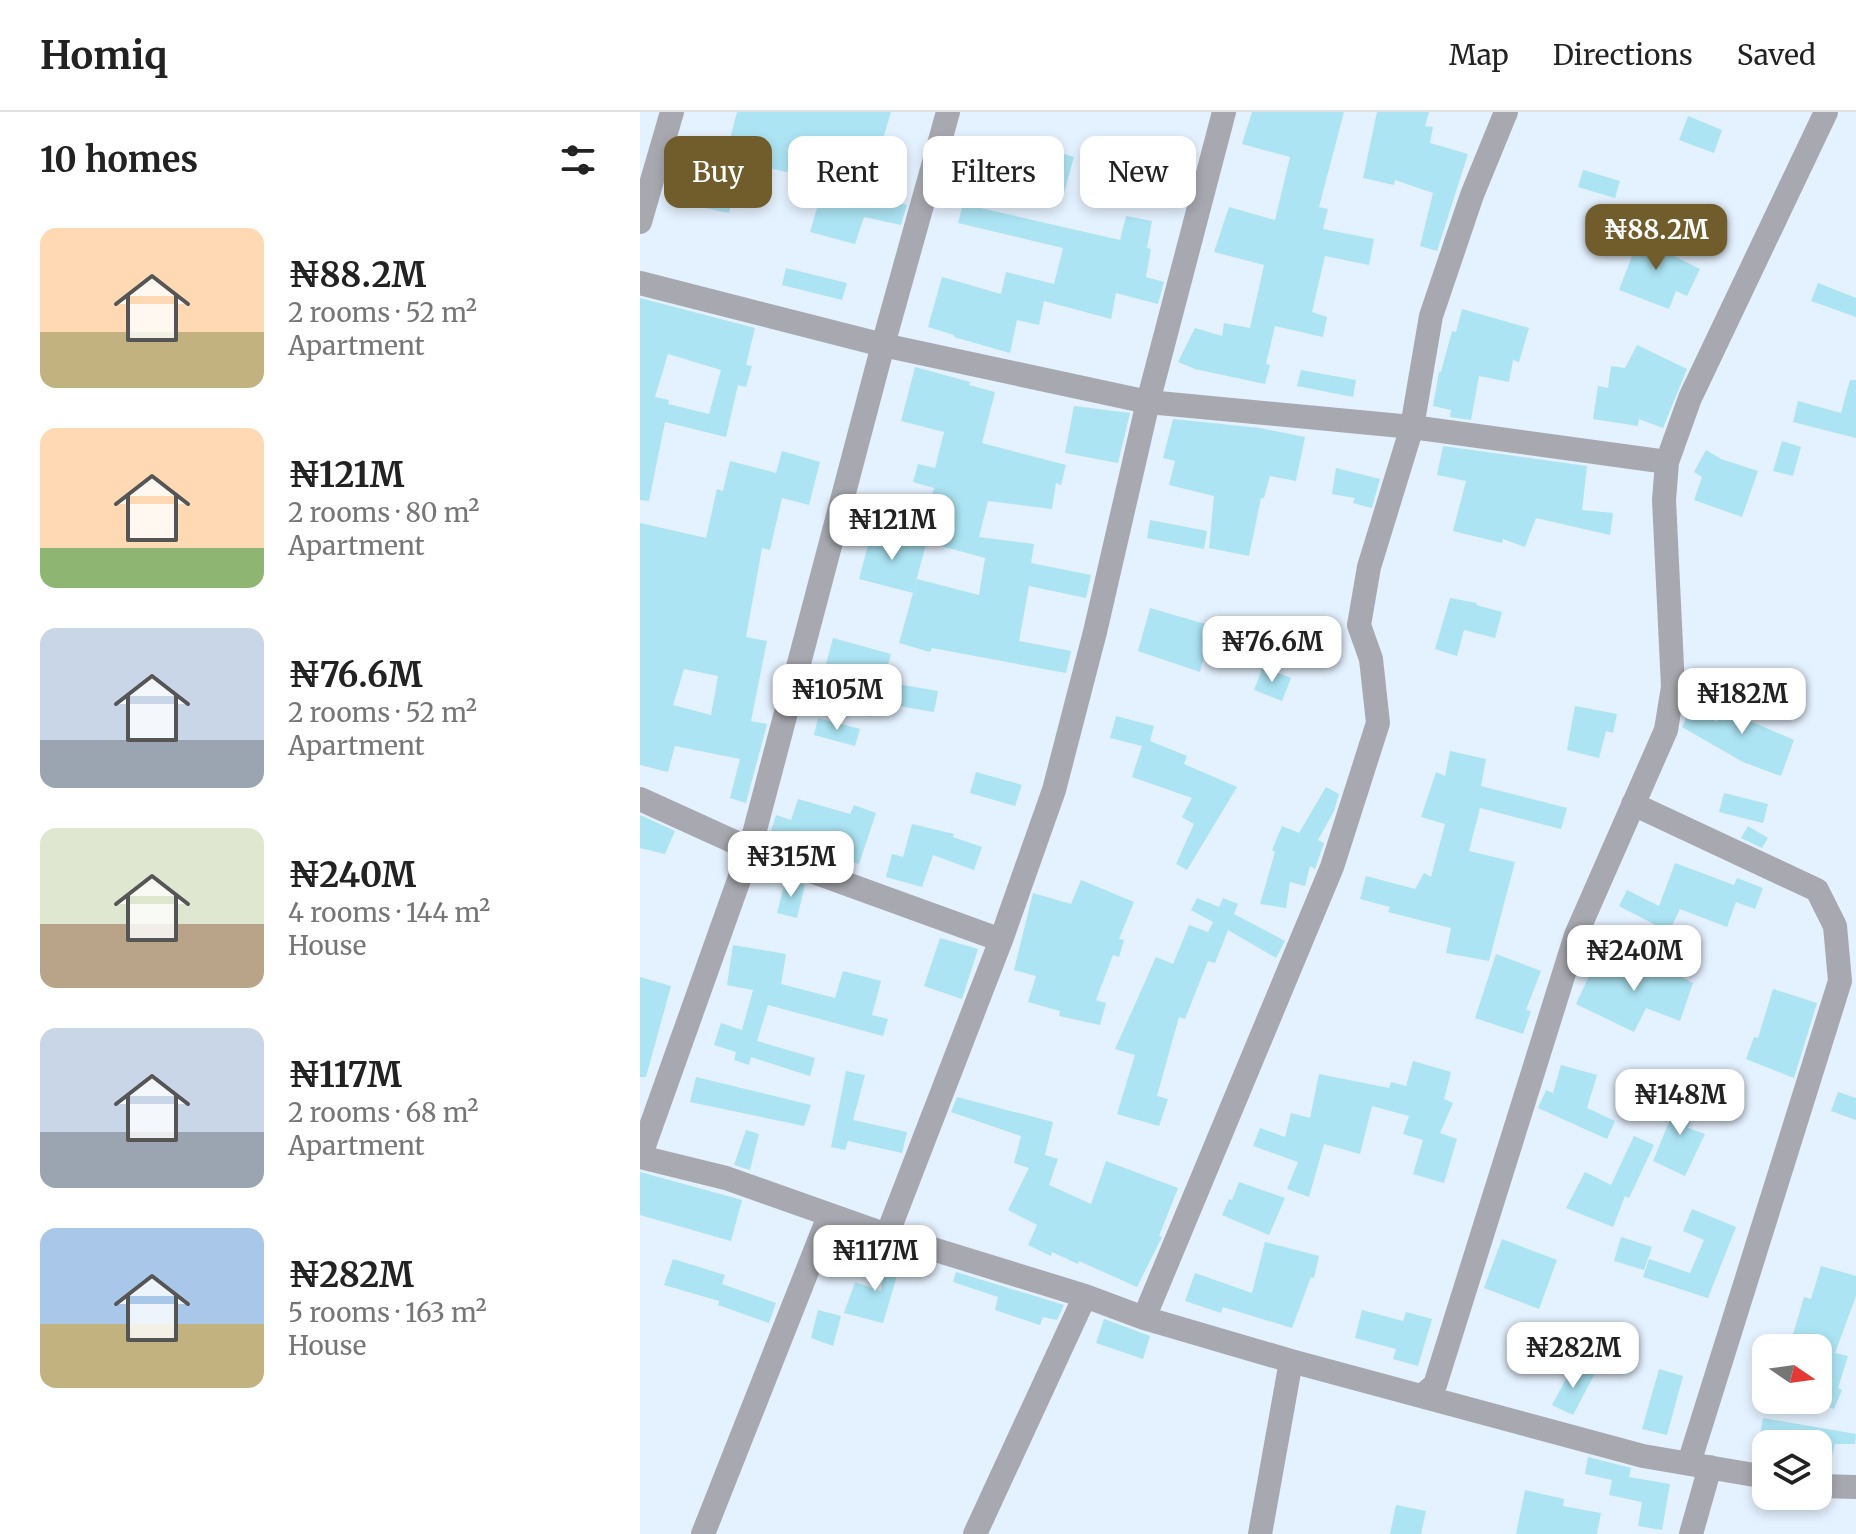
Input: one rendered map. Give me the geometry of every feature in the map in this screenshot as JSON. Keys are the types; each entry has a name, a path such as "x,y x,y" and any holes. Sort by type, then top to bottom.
{"street":[{"path":"640,222 672,112"},
{"path":"948,112 750,849 640,1157 726,1178 887,1235 1085,1296 1144,1318 1291,1361 1643,1456 1752,1474"},
{"path":"887,1235 1001,940 1054,790 1095,632 1148,402 1224,112"},
{"path":"1144,1318 1332,867 1378,723 1371,659 1359,625 1369,567 1412,427 1431,316 1472,195 1506,112"},
{"path":"1422,1396 1435,1385 1576,935 1666,730 1673,687 1664,500 1667,462 1690,398 1826,112"},
{"path":"640,283 883,345 1148,402 1412,427 1667,462"},
{"path":"640,799 750,849 1001,940"},
{"path":"1633,804 1817,890 1835,926 1840,981 1700,1465 1691,1534"},
{"path":"703,1534 829,1216"},
{"path":"975,1534 1085,1296"},
{"path":"1266,1533 1291,1361"},
{"path":"1832,1486 1856,1487"}],"building":[{"path":"737,112 891,112 884,136 788,136 788,172 772,169 772,136 731,136"},
{"path":"1252,112 1344,112 1319,207 1328,209 1323,229 1374,239 1369,265 1325,256 1312,312 1327,317 1323,337 1275,326 1266,364 1270,365 1265,384 1195,369 1178,362 1195,328 1222,336 1224,323 1250,328 1264,265 1214,252 1229,207 1275,220 1290,157 1242,144"},
{"path":"1377,112 1429,112 1425,126 1433,127 1430,143 1468,154 1437,251 1420,246 1433,193 1395,180 1394,185 1363,178"},
{"path":"1688,116 1722,130 1714,153 1679,140"},
{"path":"1064,154 1074,157 1064,193"},
{"path":"1583,170 1620,181 1615,198 1578,187"},
{"path":"705,208 730,208 729,213"},
{"path":"817,208 906,208 901,225 864,217 855,244 810,232"},
{"path":"962,208 980,208 1120,240 1126,216 1152,221 1146,277 1164,282 1158,304 1116,293 1111,319 1044,301 1039,325 1017,320 1010,353 928,327 942,277 1001,294 1006,272 1054,284 1063,248 958,223"},
{"path":"1633,229 1666,247 1664,251 1700,269 1687,296 1676,291 1669,309 1619,290 1634,251 1624,245"},
{"path":"786,268 847,283 842,300 782,285"},
{"path":"1818,283 1856,298 1856,317 1811,301"},
{"path":"640,298 755,328 746,365 752,366 746,387 738,385 726,437 665,422 649,501 640,500","holes":["668,354 721,370 709,414 668,404 669,400 655,397"]},
{"path":"1462,309 1529,328 1519,362 1513,360 1509,382 1479,376 1471,420 1450,417 1451,410 1433,406 1439,372"},
{"path":"1637,345 1687,369 1663,428 1639,419 1638,426 1593,419 1598,386 1608,388 1611,366 1625,368"},
{"path":"915,367 995,392 982,443 1066,465 1061,485 1056,483 1052,509 988,501 979,537 1034,544 1031,563 1091,575 1086,598 1029,586 1019,641 1071,651 1066,673 932,648 930,652 899,643 917,579 979,595 985,558 919,540 934,488 913,482 918,464 935,468 944,432 901,421"},
{"path":"1301,370 1356,380 1353,397 1297,386"},
{"path":"1850,380 1856,380 1856,438 1793,422 1798,401 1841,413"},
{"path":"1074,406 1130,413 1118,463 1065,453"},
{"path":"1173,419 1260,428 1305,437 1296,481 1270,476 1264,498 1261,498 1249,556 1209,548 1214,496 1169,485 1175,461 1163,458"},
{"path":"1782,441 1801,447 1793,476 1773,471"},
{"path":"1443,446 1587,466 1582,510 1613,513 1610,535 1536,518 1525,547 1503,539 1502,543 1453,531 1466,481 1437,475"},
{"path":"1706,450 1721,459 1758,471 1742,517 1694,500 1702,477 1694,472"},
{"path":"782,451 820,462 809,505 782,498 770,550 762,548 746,637 767,641 751,721 767,724 746,803 730,798 740,759 675,746 668,772 640,765 640,523 706,538 717,489 723,491 730,461 776,473","holes":["684,669 718,676 711,715 673,705"]},
{"path":"1336,468 1380,479 1372,508 1353,503 1355,498 1332,494"},
{"path":"1150,520 1207,531 1204,549 1147,538"},
{"path":"872,530 926,544 913,593 859,579"},
{"path":"1450,598 1502,612 1495,638 1464,630 1457,656 1435,649"},
{"path":"1150,608 1212,626 1200,672 1138,651"},
{"path":"1315,633 1338,648 1326,666 1304,651"},
{"path":"833,638 891,654 885,676 898,680 897,684 938,691 934,712 876,702 871,717 847,711 853,690 822,679"},
{"path":"1263,667 1291,678 1282,701 1254,690"},
{"path":"1727,696 1755,707 1750,721 1794,740 1781,776 1743,762 1682,727 1691,708 1717,722"},
{"path":"1575,706 1617,714 1613,733 1606,731 1599,758 1567,750"},
{"path":"1116,716 1154,726 1150,741 1187,756 1184,764 1237,787 1187,870 1176,864 1194,824 1182,817 1192,798 1132,777 1142,746 1110,738"},
{"path":"818,718 860,729 855,746 814,735"},
{"path":"1450,751 1486,759 1481,786 1567,808 1561,829 1480,808 1469,851 1515,862 1489,961 1446,953 1451,928 1388,912 1390,907 1360,899 1366,876 1415,889 1424,873 1431,877 1445,824 1421,817 1436,772 1445,776"},
{"path":"976,772 1022,785 1015,806 970,793"},
{"path":"1326,787 1339,794 1334,811 1318,840 1324,843 1315,869 1310,866 1305,886 1290,882 1286,908 1260,904 1275,852 1272,850 1282,826 1299,833"},
{"path":"1724,793 1768,804 1763,823 1719,812"},
{"path":"798,799 850,814 854,805 876,813 859,864 770,834 776,815 791,820"},
{"path":"640,815 675,831 665,854 640,848"},
{"path":"912,824 954,834 953,837 982,847 974,870 933,855 922,887 886,877 892,854 903,857"},
{"path":"1748,826 1768,838 1762,848 1741,838"},
{"path":"1675,863 1734,885 1737,878 1763,888 1755,909 1736,902 1727,927 1680,909 1669,932 1619,906 1627,890 1659,906"},
{"path":"786,878 805,885 797,918 777,913"},
{"path":"1081,880 1134,902 1119,939 1124,940 1119,957 1113,955 1096,1000 1106,1003 1100,1025 1059,1016 1060,1011 1028,1002 1036,976 1014,970 1033,893 1071,904"},
{"path":"1197,898 1219,907 1223,898 1238,904 1234,914 1285,941 1276,958 1228,930 1215,963 1208,961 1185,1019 1179,1017 1157,1096 1168,1099 1159,1126 1117,1114 1135,1055 1115,1049 1156,957 1173,964 1189,925 1208,932 1213,922 1191,910"},
{"path":"940,938 978,949 962,999 924,986"},
{"path":"733,945 786,954 781,984 835,998 843,971 881,981 872,1015 888,1019 883,1036 768,1005 757,1041 815,1058 810,1076 751,1057 749,1065 734,1060 736,1052 714,1045 721,1023 742,1030 753,990 727,985"},
{"path":"1496,954 1541,971 1526,1010 1531,1011 1523,1034 1475,1018"},
{"path":"1643,957 1693,983 1680,1021 1646,1008 1634,1032 1576,1004 1596,961 1635,972"},
{"path":"640,977 671,986 646,1077 640,1077"},
{"path":"1773,989 1817,1003 1794,1078 1746,1059 1754,1037 1758,1038"},
{"path":"1413,1061 1451,1072 1444,1099 1453,1103 1440,1133 1457,1139 1444,1183 1413,1174 1423,1140 1403,1134 1409,1116 1372,1106 1360,1154 1324,1144 1309,1197 1287,1189 1298,1162 1253,1146 1260,1128 1285,1137 1291,1113 1310,1118 1319,1074 1389,1088 1391,1082 1406,1086"},
{"path":"1561,1065 1597,1075 1587,1108 1615,1121 1607,1139 1538,1108 1546,1090 1553,1093"},
{"path":"846,1071 865,1075 853,1120 907,1132 902,1153 848,1141 845,1150 831,1147"},
{"path":"696,1077 811,1105 804,1126 690,1102"},
{"path":"1677,1091 1698,1098 1688,1128 1705,1134 1685,1176 1653,1161 1674,1110 1671,1109"},
{"path":"1838,1092 1856,1098 1856,1120 1831,1111"},
{"path":"957,1097 1053,1122 1045,1155 1058,1159 1049,1185 1091,1204 1106,1161 1178,1188 1159,1236 1162,1237 1137,1287 1079,1261 1078,1264 1052,1252 1051,1256 1028,1245 1037,1225 1008,1210 1029,1168 1014,1163 1021,1136 951,1112"},
{"path":"746,1130 759,1134 750,1170 734,1165"},
{"path":"1634,1136 1654,1145 1629,1198 1625,1196 1613,1227 1566,1208 1585,1172 1611,1185"},
{"path":"640,1172 742,1200 731,1241 640,1215"},
{"path":"1239,1182 1285,1198 1269,1235 1222,1215"},
{"path":"1692,1209 1736,1227 1708,1298 1643,1277 1649,1259 1690,1273 1704,1240 1683,1231"},
{"path":"1621,1237 1652,1247 1644,1270 1614,1261"},
{"path":"1502,1239 1557,1260 1539,1309 1484,1288"},
{"path":"1265,1242 1319,1256 1314,1278 1311,1277 1292,1328 1223,1307 1221,1313 1185,1301 1195,1273 1252,1293"},
{"path":"885,1250 903,1256 883,1323 844,1313 855,1282 881,1291"},
{"path":"673,1259 725,1275 722,1284 776,1303 769,1323 718,1305 719,1301 664,1285"},
{"path":"1821,1266 1856,1276 1856,1296 1835,1353 1848,1356 1838,1388 1842,1390 1834,1409 1832,1334 1793,1334 1804,1297 1811,1299"},
{"path":"956,1272 1064,1305 1057,1320 1043,1317 1040,1325 995,1310 998,1297 953,1282"},
{"path":"818,1310 841,1316 833,1346 811,1338"},
{"path":"1362,1310 1403,1321 1406,1312 1432,1319 1418,1366 1393,1359 1396,1349 1355,1338"},
{"path":"1104,1319 1150,1336 1143,1359 1096,1343"},
{"path":"1574,1364 1594,1375 1573,1415 1552,1405"},
{"path":"1659,1369 1683,1376 1667,1435 1642,1429"},
{"path":"1763,1418 1856,1434 1855,1444 1835,1444 1832,1456 1832,1430 1761,1430"},
{"path":"1588,1457 1631,1468 1629,1477 1670,1484 1662,1530 1638,1526 1642,1502 1609,1495 1612,1480 1585,1474"},
{"path":"1525,1490 1564,1499 1563,1506 1601,1513 1597,1534 1516,1534"},
{"path":"1396,1505 1426,1511 1421,1534 1390,1534"}]}
